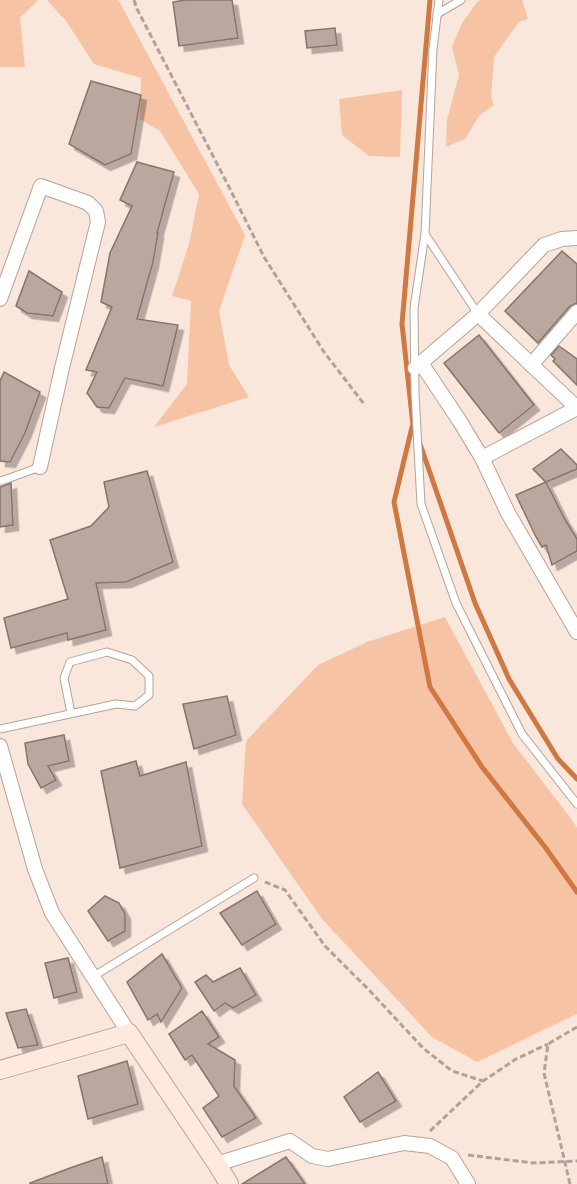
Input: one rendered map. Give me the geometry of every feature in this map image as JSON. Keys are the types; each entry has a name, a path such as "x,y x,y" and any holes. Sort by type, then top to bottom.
{"street":[{"path":"0,299 41,186 88,203 96,212 98,222 40,466"},
{"path":"577,238 562,239 544,245 478,314 418,365 459,420 482,458 508,513 577,632"},
{"path":"531,365 577,312"},
{"path":"478,314 577,408 482,458"},
{"path":"0,746 6,789 52,913 229,1184"},
{"path":"0,1070 129,1033"},
{"path":"217,1164 290,1141 312,1156 328,1158 404,1143 429,1146 452,1158 468,1184"}],"lane":[{"path":"439,0 433,49 425,234 414,308 418,365 421,504 456,603 522,734 577,804"},
{"path":"437,14 461,0"},
{"path":"425,234 478,314"},
{"path":"0,481 40,466"},
{"path":"0,729 116,704 135,706 148,695 149,676 132,660 107,652 70,662 64,678 71,713"},
{"path":"94,976 254,878"}],"path":[{"path":"134,0 264,257 324,352 363,404"},
{"path":"254,878 285,890 325,946 423,1048 452,1071 483,1080"},
{"path":"412,1144 434,1129 483,1080 516,1059 577,1027"},
{"path":"548,1044 544,1073 570,1184"},
{"path":"443,1153 533,1163 577,1161"}],"shaded area":[{"path":"0,0 38,0 20,18 25,67 0,67"},
{"path":"47,0 119,1 245,235 219,311 229,365 249,397 154,427 187,384 191,301 172,296 189,244 199,194 160,131 140,119 141,78 94,64 66,21"},
{"path":"522,0 528,19 519,22 494,57 491,96 494,105 479,116 465,139 446,147 447,120 459,75 452,47 462,23 478,1"},
{"path":"402,90 400,157 369,156 342,135 339,99"},
{"path":"445,617 513,743 577,828 577,1014 477,1062 432,1037 322,919 242,804 246,741 318,665 367,642"}],"building":[{"path":"232,0 238,38 179,46 173,2"},
{"path":"335,28 337,45 307,48 305,31"},
{"path":"91,81 141,95 131,154 105,165 69,144"},
{"path":"137,162 174,172 137,319 178,325 163,386 125,378 109,408 97,407 87,393 97,372 86,370 112,307 101,302 110,253 132,206 120,200"},
{"path":"562,251 577,264 577,303 570,306 538,343 505,311"},
{"path":"29,271 62,292 53,316 27,313 16,306"},
{"path":"479,335 534,405 499,433 444,363"},
{"path":"559,346 577,359 577,385 553,361 555,359 551,355"},
{"path":"4,372 40,392 25,433 10,462 0,461 0,381"},
{"path":"561,449 577,465 577,469 546,482 533,469"},
{"path":"147,471 173,562 126,582 96,583 106,630 68,640 67,633 11,648 4,618 68,599 50,540 91,526 109,507 104,482"},
{"path":"546,482 577,539 577,551 552,565 546,545 542,547 516,495"},
{"path":"11,483 13,525 0,527 0,487"},
{"path":"227,696 236,735 194,749 183,704"},
{"path":"64,735 69,761 48,766 56,780 41,788 28,764 25,743"},
{"path":"136,761 140,776 186,762 202,846 120,868 101,771"},
{"path":"257,891 276,924 242,945 220,913"},
{"path":"105,896 119,903 125,914 125,931 108,941 88,911"},
{"path":"162,954 182,988 161,1022 157,1014 148,1020 127,982"},
{"path":"68,958 77,992 54,998 45,963"},
{"path":"240,968 256,995 233,1008 225,1003 214,1011 195,982 206,975 213,982"},
{"path":"26,1009 38,1045 18,1048 6,1013"},
{"path":"202,1011 219,1037 208,1044 235,1060 234,1086 256,1118 222,1137 203,1108 219,1096 192,1055 185,1060 169,1034"},
{"path":"127,1061 138,1104 88,1119 78,1076"},
{"path":"378,1072 396,1101 360,1122 344,1097"},
{"path":"102,1157 108,1184 30,1184 70,1168"},
{"path":"286,1157 305,1184 242,1184"}],"waterway":[{"path":"416,432 413,425 402,324 430,0"},
{"path":"412,427 394,502 430,687 482,767 577,892"},
{"path":"419,441 475,603 509,679 558,759 577,779"}]}
